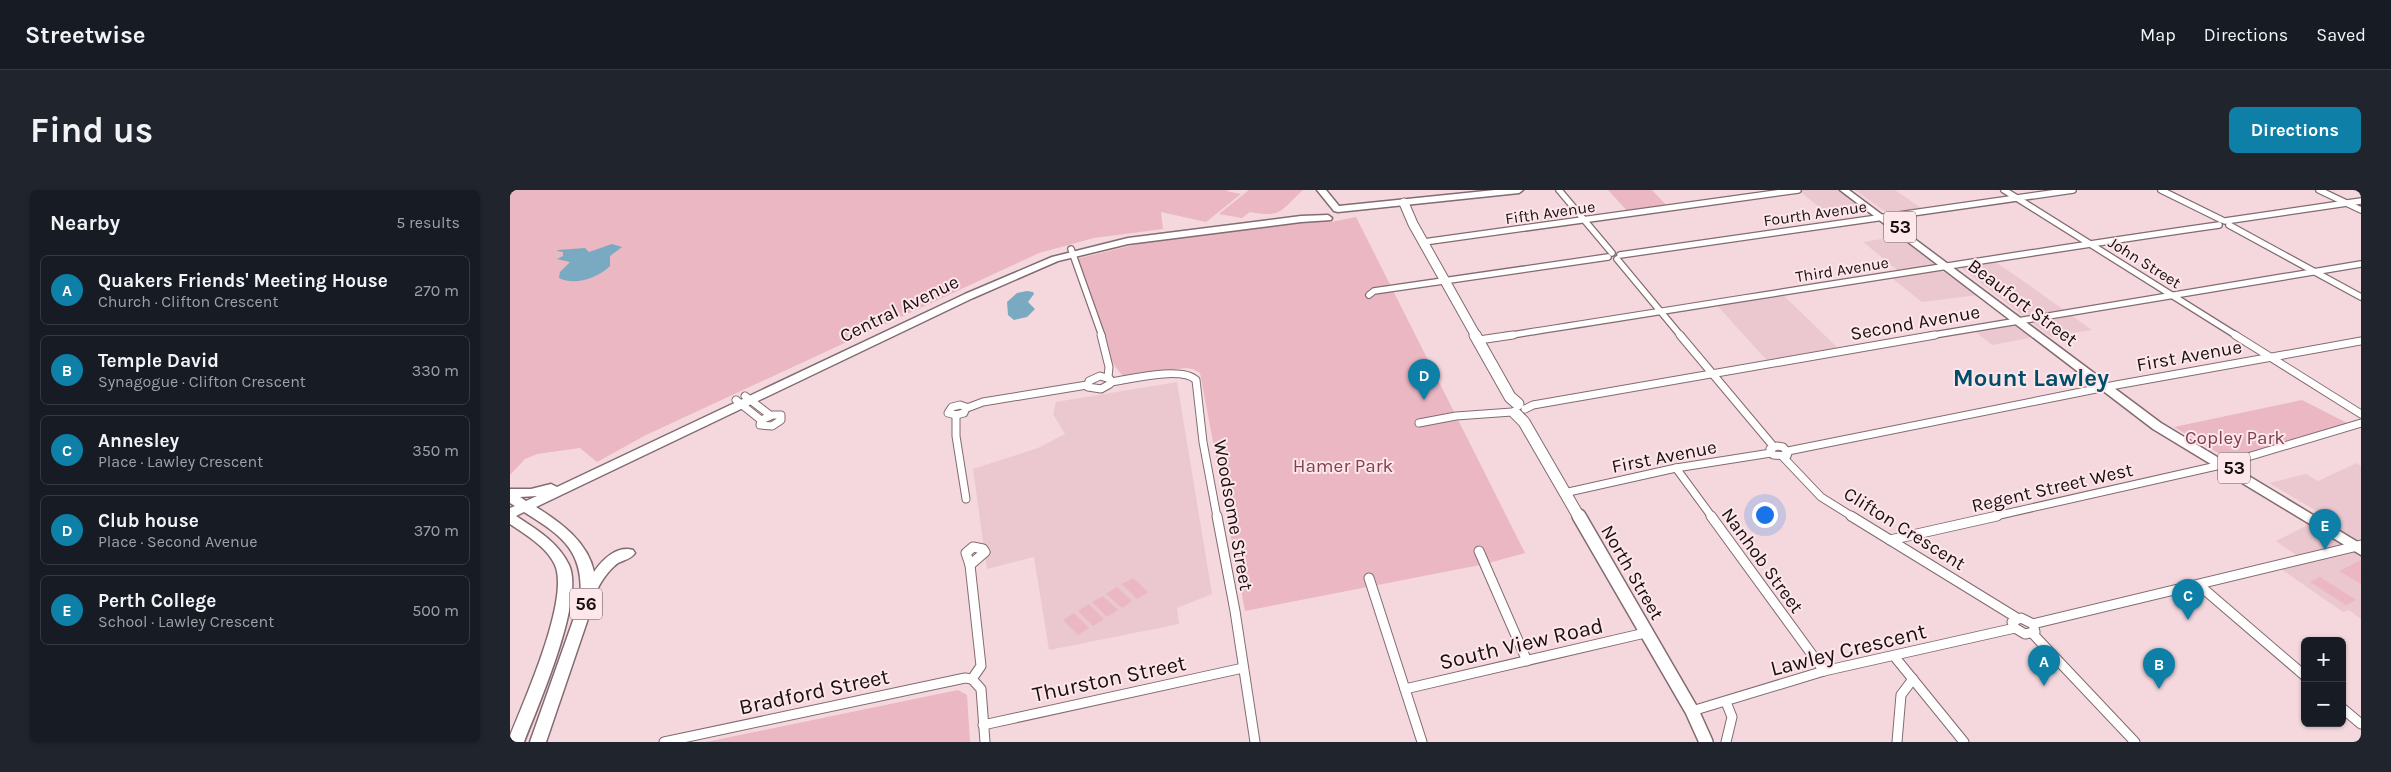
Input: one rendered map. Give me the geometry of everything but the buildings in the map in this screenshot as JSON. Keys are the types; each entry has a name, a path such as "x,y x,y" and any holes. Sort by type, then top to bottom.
{"main road":[{"path":"1315,190 1325,213"},
{"path":"1321,190 1338,212 1356,212 1519,190"},
{"name":"Beaufort Street","path":"1844,190 1883,217 2108,387 2160,423 2224,465 2360,546"},
{"name":"Beaufort Street","path":"1850,190 1883,217"},
{"name":"North Street","path":"1402,205 1408,220 1413,224 1424,242 1564,493 1692,711 1706,742"},
{"name":"Central Avenue","path":"514,504 531,493 551,488 969,296 1054,259 1072,256 1123,238 1308,218 1325,213 1338,212"},
{"name":"Central Avenue","path":"514,504 577,483 989,280 1106,246 1207,229"},
{"path":"541,516 541,511 546,504 577,483"},
{"name":"56","path":"514,504 541,516 568,536 580,550 589,572 590,588 538,742"},
{"name":"56","path":"510,518 536,536 558,557 565,571 566,592 562,615 516,742"},
{"path":"590,588 598,579 605,565 612,559 628,553"}],"street":[{"path":"1559,190 1610,255"},
{"name":"Fifth Avenue","path":"1424,242 1798,190"},
{"name":"John Street","path":"2004,190 2272,357"},
{"name":"Fourth Avenue","path":"1619,257 2074,190"},
{"path":"2161,190 2361,297"},
{"path":"2319,190 2361,210"},
{"name":"Third Avenue","path":"1479,340 2361,201"},
{"path":"1369,294 1374,291 1610,255 1619,257 1772,450 1780,446 1785,454"},
{"path":"966,499 956,436 956,415 964,413 967,408 982,402 1087,385 1097,390 1104,388 1109,380 1110,373 1105,352 1072,256"},
{"name":"Second Avenue","path":"1419,423 1496,412 2021,320 2361,264"},
{"name":"First Avenue","path":"1785,454 2108,387 2361,342"},
{"path":"1087,385 1103,368 1105,352"},
{"path":"2272,357 2361,414"},
{"name":"Woodsome Street","path":"1109,380 1175,373 1184,373 1193,376 1196,380 1203,442 1255,742"},
{"path":"1095,377 1109,380"},
{"path":"744,400 770,415"},
{"path":"744,400 761,420 760,425 765,427 776,424 782,418 779,415 770,415 761,420"},
{"name":"Regent Street West","path":"1890,540 2224,465 2361,423"},
{"name":"First Avenue","path":"1564,493 1676,468 1772,450"},
{"name":"Clifton Crescent","path":"1785,454 1821,497 2017,618 2026,619 2033,629"},
{"name":"Nanhob Street","path":"1676,468 1824,671"},
{"path":"2017,618 2012,622 2014,628 2025,634 2033,629 2200,585 2360,546"},
{"path":"1479,551 1527,661"},
{"path":"970,565 981,666 972,679 981,689 985,742"},
{"path":"1369,578 1422,742"},
{"path":"2200,585 2301,673"},
{"name":"Lawley Crescent","path":"1692,711 1824,671 2014,628"},
{"path":"2033,629 2136,742"},
{"name":"South View Road","path":"1405,689 1645,633"},
{"path":"1894,656 1964,742"},
{"name":"Thurston Street","path":"984,725 1243,668"},
{"name":"Bradford Street","path":"664,742 965,678 972,679"},
{"path":"1897,742 1901,695 1913,679"},
{"path":"1726,702 1732,717 1726,742"},
{"path":"2346,711 2361,724"}],"shaded area":[{"path":"1798,190 1840,190 1860,205 1823,210"},
{"path":"1855,190 1895,190 1921,208 1887,213"},
{"path":"1900,236 1935,264 1906,272 1939,269 1978,295 1922,302 1889,276 1901,273 1863,242"},
{"path":"1994,261 2092,330 2051,337 1960,267"},
{"path":"1781,293 1842,352 1771,365 1715,303"},
{"path":"2013,321 2034,337 1992,345 1972,329"},
{"path":"1177,382 1212,594 1177,608 1179,624 1049,650 1034,557 987,569 973,469 1038,448 1065,434 1053,414 1056,402"},
{"path":"2357,463 2361,466 2361,619 2349,610 2343,612 2278,567 2303,560 2276,541 2325,516 2269,483 2306,474 2318,481"}],"green space":[{"path":"510,190 1231,190 1226,191 1241,194 1206,222 1161,212 1163,229 1094,238 1039,253 646,435 597,462 580,448 537,454 525,459 510,475"},
{"path":"1249,190 1303,190 1285,208 1275,213 1261,214 1250,212 1242,218 1219,214"},
{"path":"1608,190 1652,190 1669,208 1629,213"},
{"name":"Hamer Park","path":"1356,217 1525,553 1485,564 1245,611 1200,373 1193,369 1185,368 1125,377 1120,373 1105,352 1076,259 1150,241 1314,220 1331,222"},
{"name":"Copley Park","path":"2302,400 2355,427 2232,461 2174,427"},
{"path":"2361,560 2361,584 2339,571"},
{"path":"2320,577 2356,600 2346,605 2310,582"},
{"path":"1133,578 1148,592 1137,599 1122,584"},
{"path":"1117,587 1132,601 1122,608 1106,594"},
{"path":"1103,596 1118,610 1107,617 1092,602"},
{"path":"1089,604 1104,619 1093,626 1078,611"},
{"path":"1074,613 1089,628 1078,635 1063,620"},
{"path":"958,690 967,695 970,742 706,742"}],"water":[{"path":"612,244 622,247 610,256 610,266 599,274 579,281 559,278 560,272 570,262 557,259 563,256 563,252 558,250 585,248 589,252"},
{"path":"1027,291 1034,294 1028,302 1035,309 1027,317 1014,320 1008,315 1007,302 1017,293"}],"place":[{"name":"Club house","path":"1424,400"},
{"name":"Perth College","path":"2325,550"},
{"name":"Annesley","path":"2188,620"},
{"name":"Quakers Friends' Meeting House","path":"2044,686"},
{"name":"Temple David","path":"2159,689"}],"district":[{"name":"Mount Lawley","path":"2031,378"}]}
